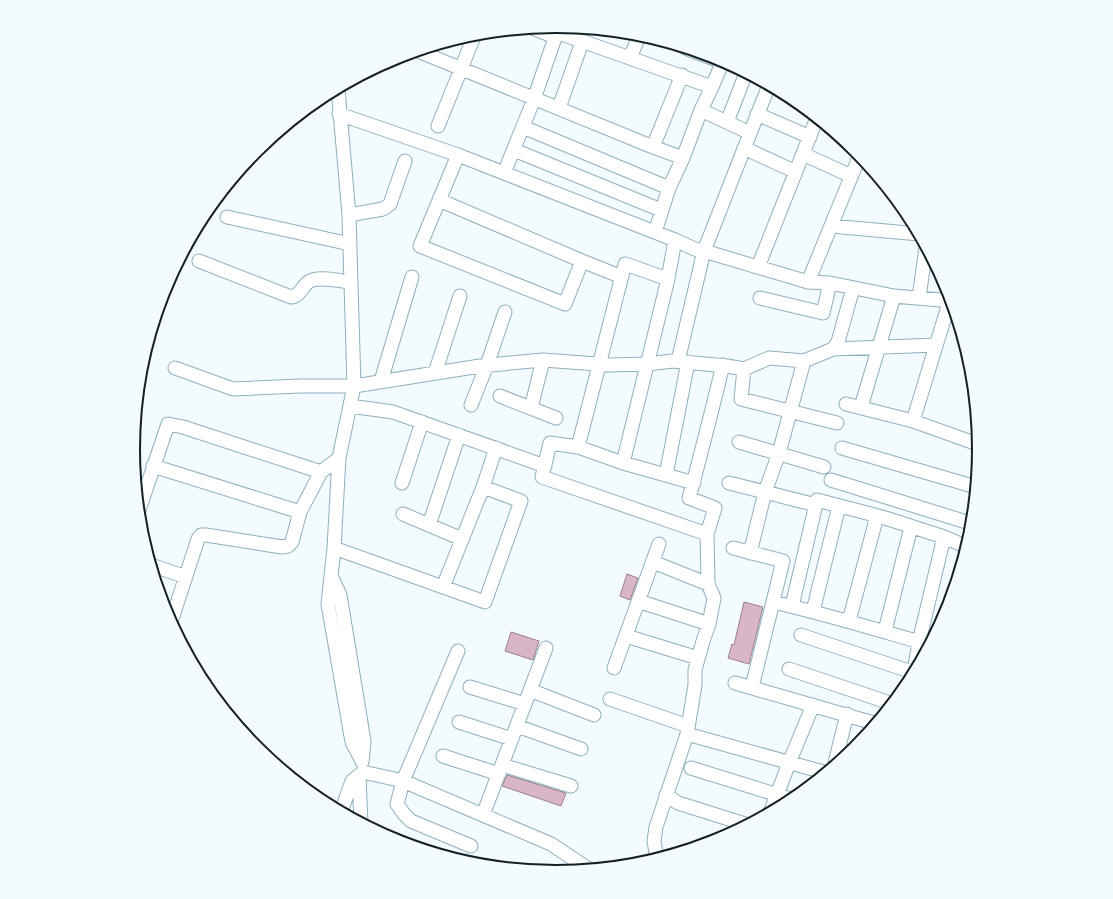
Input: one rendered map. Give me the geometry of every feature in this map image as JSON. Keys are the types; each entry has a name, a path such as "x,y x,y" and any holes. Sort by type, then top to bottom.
{"street":[{"path":"504,173 534,99 557,33"},
{"path":"560,33 582,42 682,75 712,87"},
{"path":"630,58 637,41"},
{"path":"438,126 472,42"},
{"path":"559,108 582,42"},
{"path":"426,54 683,158"},
{"path":"655,232 669,188 720,67"},
{"path":"654,147 682,75"},
{"path":"727,122 744,78"},
{"path":"666,475 683,362 704,251 767,90"},
{"path":"338,95 349,215 354,386 338,458 334,548 331,576 340,595 364,741 361,769 361,817"},
{"path":"701,110 750,133"},
{"path":"339,114 458,155 676,240 697,250 808,282 830,283 894,296 945,300"},
{"path":"757,114 810,137"},
{"path":"758,267 815,123"},
{"path":"523,127 669,188"},
{"path":"744,148 796,172"},
{"path":"514,150 661,210"},
{"path":"803,154 851,176"},
{"path":"458,155 420,246 565,304 582,261"},
{"path":"349,215 387,207 392,200 405,161"},
{"path":"808,282 857,162"},
{"path":"439,200 622,277"},
{"path":"227,217 350,244"},
{"path":"831,226 912,233"},
{"path":"623,463 648,364 676,240"},
{"path":"919,298 925,255"},
{"path":"199,261 291,296 296,296 308,282 312,280 318,279 351,282"},
{"path":"578,447 625,264 668,279"},
{"path":"381,382 412,277"},
{"path":"760,298 823,313 830,283"},
{"path":"833,349 838,342 853,288"},
{"path":"435,373 460,296"},
{"path":"860,408 894,296"},
{"path":"912,421 948,309"},
{"path":"471,405 487,365 505,312"},
{"path":"175,368 233,390 300,386 354,386 487,365 543,360 612,365 648,364 672,360 724,365 744,369 769,358 804,361 833,349 936,345"},
{"path":"531,408 543,360"},
{"path":"750,553 765,492 779,453 804,361"},
{"path":"656,854 654,834 688,730 695,685 695,670 702,641 709,624 714,598 708,584 707,534 715,508 689,498 724,365"},
{"path":"744,369 741,399 837,423"},
{"path":"500,396 556,418"},
{"path":"846,404 912,421 973,442"},
{"path":"350,406 393,412 545,466"},
{"path":"402,483 422,422"},
{"path":"143,497 168,424 183,427 321,472"},
{"path":"429,525 459,435"},
{"path":"739,442 824,467"},
{"path":"694,483 623,463 578,447 550,443 542,477 707,534"},
{"path":"443,587 483,487 496,448"},
{"path":"842,448 971,486"},
{"path":"174,613 198,539 202,535 282,547 288,546 292,542 300,512 321,472 338,458"},
{"path":"153,466 300,512"},
{"path":"831,480 966,522"},
{"path":"729,483 816,505"},
{"path":"334,548 485,602 521,501 483,487"},
{"path":"792,606 817,500 877,516 944,537 962,545"},
{"path":"813,611 839,506"},
{"path":"403,514 462,539"},
{"path":"849,621 877,516"},
{"path":"885,631 911,527"},
{"path":"925,643 944,537"},
{"path":"614,668 659,544"},
{"path":"733,548 784,561 752,687"},
{"path":"653,562 708,584"},
{"path":"157,567 186,577"},
{"path":"638,601 709,624"},
{"path":"773,602 813,611 925,644"},
{"path":"801,635 909,671"},
{"path":"626,636 698,658"},
{"path":"483,815 546,648"},
{"path":"458,651 403,781 397,804 411,821 471,846"},
{"path":"789,669 888,702"},
{"path":"735,683 813,704 871,722"},
{"path":"470,688 525,704"},
{"path":"530,690 594,715"},
{"path":"610,698 688,730 789,763 821,771"},
{"path":"773,805 813,704"},
{"path":"836,758 847,714"},
{"path":"459,722 512,739"},
{"path":"516,726 581,749"},
{"path":"444,756 571,786"},
{"path":"691,768 785,798"},
{"path":"361,769 403,781 551,844 580,865"},
{"path":"342,806 352,781 361,769"},
{"path":"666,795 678,803 741,823"}],"building":[{"path":"627,574 638,578 630,600 620,596"},
{"path":"744,602 763,607 749,664 728,658 732,644 734,645"},
{"path":"511,632 539,641 533,660 505,651"},
{"path":"507,775 566,793 561,806 502,786"}]}
